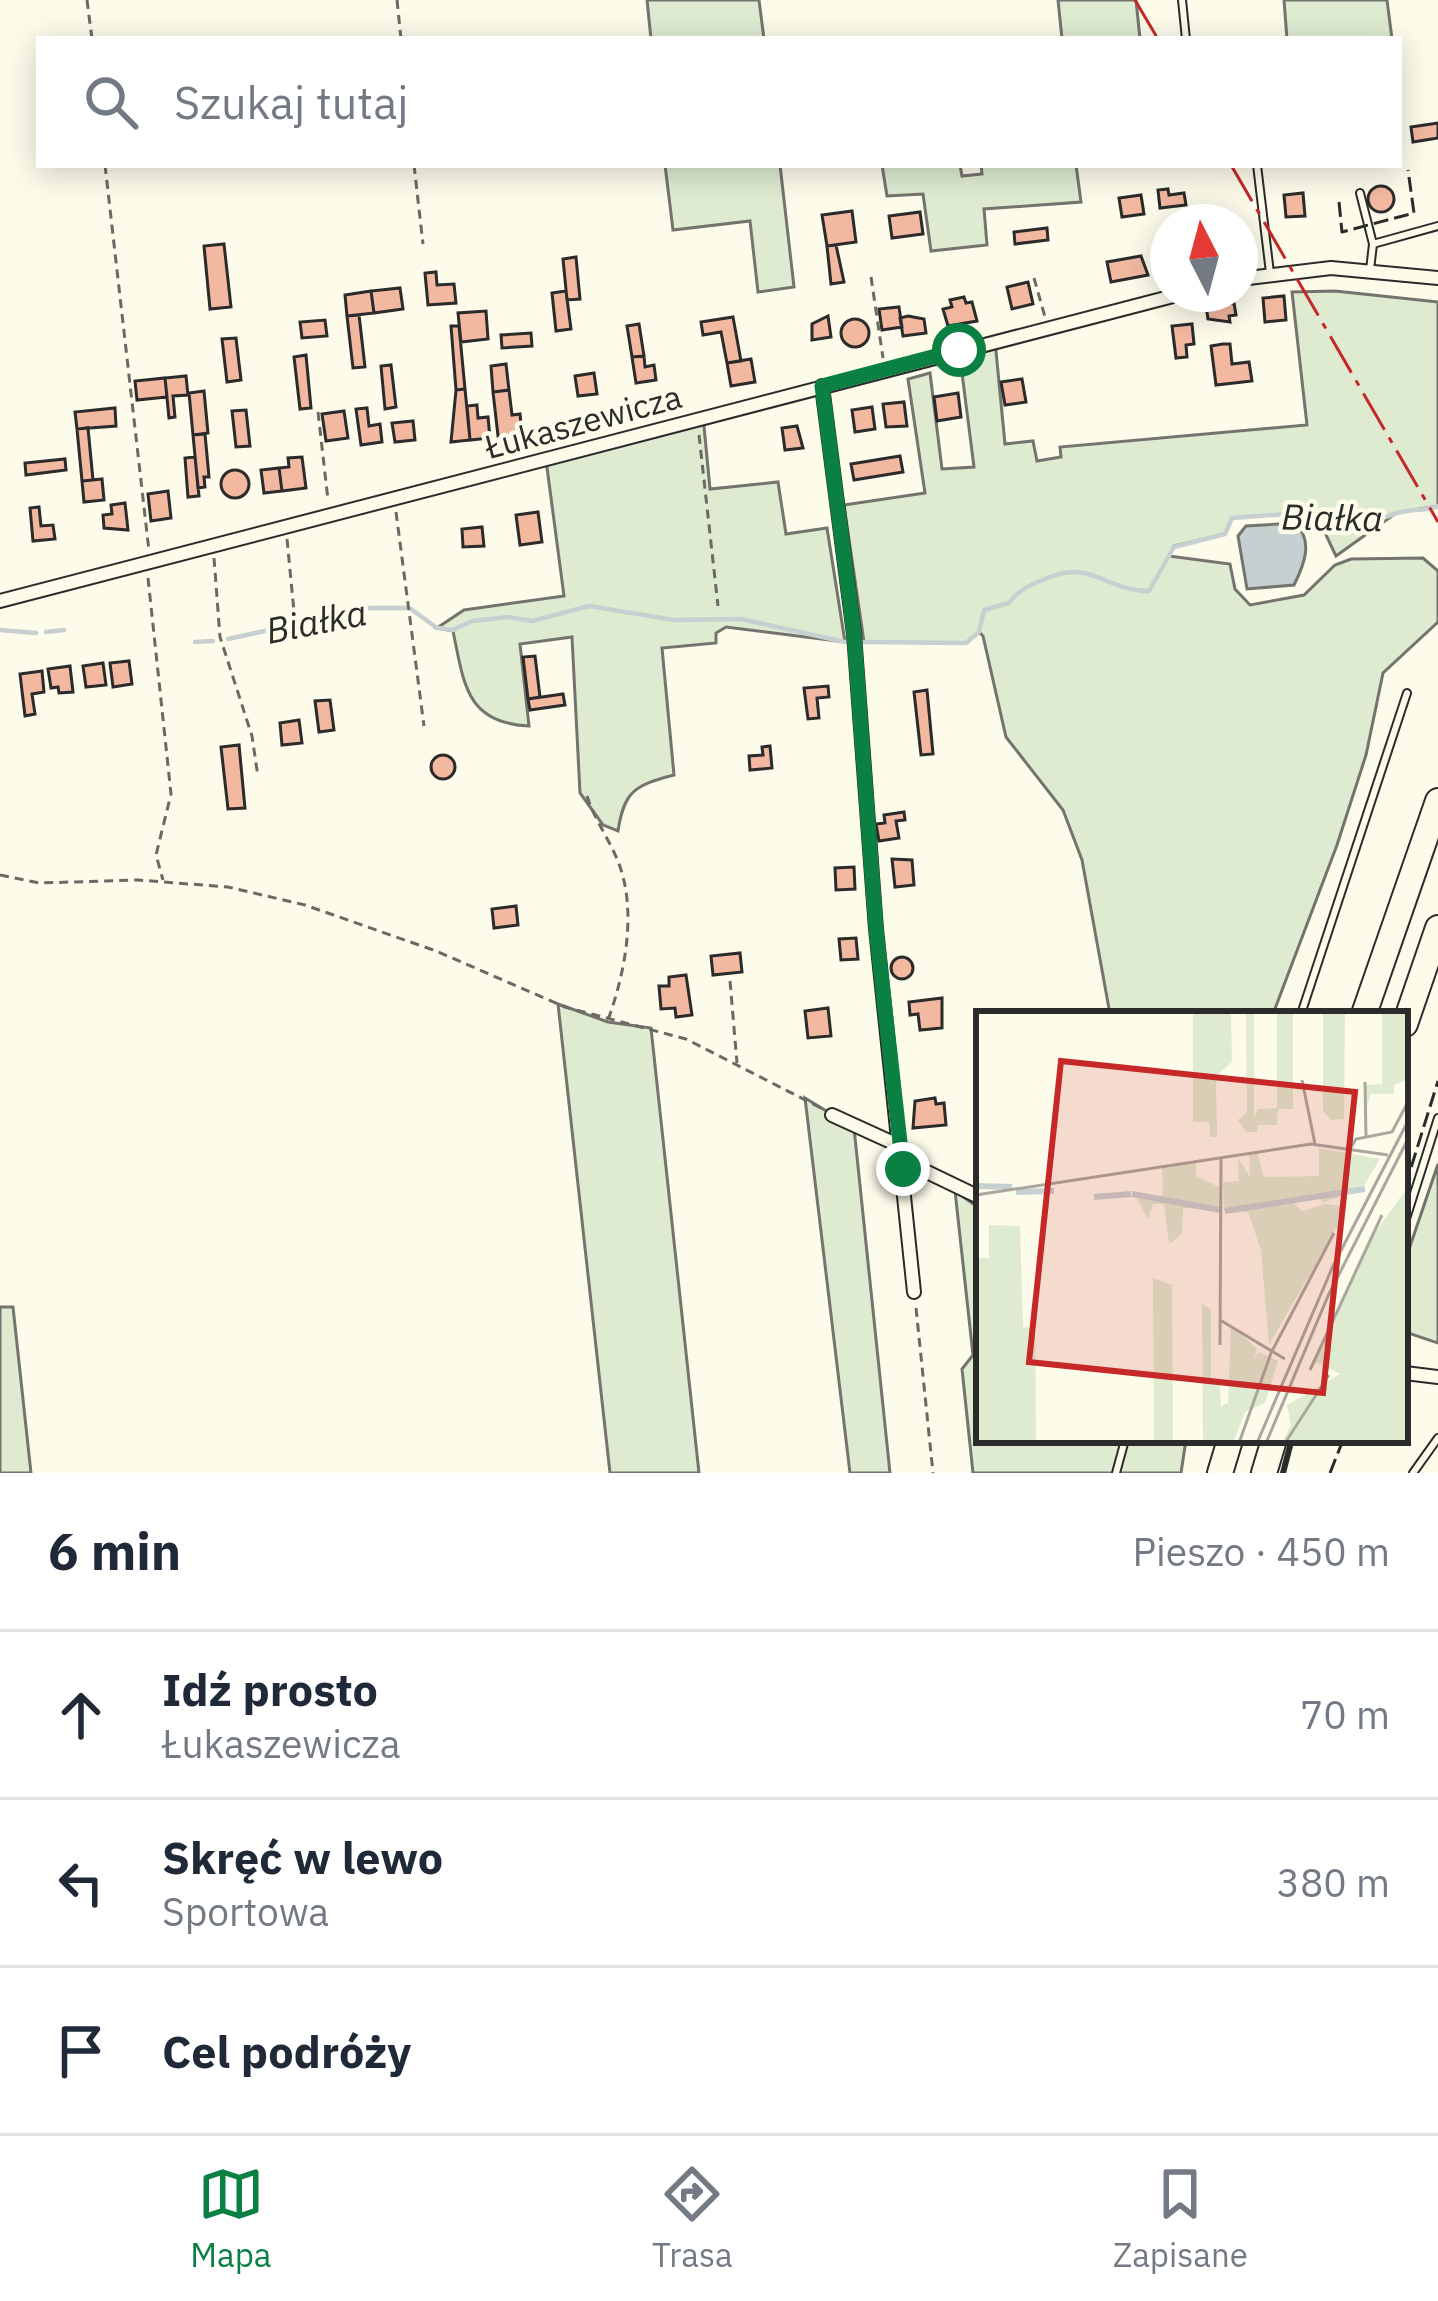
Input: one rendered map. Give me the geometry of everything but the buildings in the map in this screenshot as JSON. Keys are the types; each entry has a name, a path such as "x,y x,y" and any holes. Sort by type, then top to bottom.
{"highway":[{"path":"1369,1006 1438,801"},
{"path":"1408,1011 1438,928"},
{"path":"1220,1473 1229,1443"},
{"path":"1264,1473 1273,1443"}],"street":[{"path":"1258,275 1370,270 1438,278"},
{"name":"Łukaszewicza","path":"0,601 1150,302"},
{"path":"822,386 854,634 876,929 914,1292"},
{"path":"832,1115 885,1144 900,1146"},
{"path":"903,1169 927,1172 976,1196"},
{"path":"1408,1373 1438,1377"}],"lane":[{"path":"1182,0 1186,36"},
{"path":"1257,168 1270,273"},
{"path":"1360,193 1372,244 1370,270"},
{"path":"1372,244 1438,226"},
{"path":"1302,1011 1407,693"},
{"path":"1408,1213 1438,1118"},
{"path":"1413,1473 1438,1438"},
{"path":"1116,1473 1124,1443"}],"path":[{"path":"87,0 92,36"},
{"path":"397,0 400,36"},
{"path":"105,168 171,794 156,855 164,882"},
{"path":"414,168 423,244"},
{"path":"871,277 885,369"},
{"path":"1034,278 1048,327"},
{"path":"318,412 329,514"},
{"path":"695,419 718,606"},
{"path":"393,499 424,726"},
{"path":"286,525 295,622"},
{"path":"212,544 220,637 252,736 258,777"},
{"path":"587,796 618,862 628,904 620,987 608,1022"},
{"path":"0,875 39,884 164,882 228,887 305,905 608,1022 686,1040 832,1115"},
{"path":"730,981 737,1065"},
{"path":"914,1292 934,1473"}],"green space":[{"path":"647,0 759,0 764,36 651,36"},
{"path":"1058,0 1136,0 1140,36 1062,36"},
{"path":"1284,0 1387,0 1392,36 1287,36"},
{"path":"665,168 780,168 794,287 758,292 750,221 673,230"},
{"path":"882,168 961,168 962,176 982,174 981,168 1076,168 1081,202 984,209 987,245 931,251 923,194 887,196"},
{"path":"1335,291 1438,302 1438,506 1396,513 1336,556 1315,512 1232,518 1225,534 1174,546 1169,556 1230,564 1235,589 1250,605 1304,595 1335,565 1351,559 1423,558 1438,571 1438,622 1383,673 1366,755 1274,1011 1109,1011 1082,860 1063,810 1006,737 983,636 979,632 966,643 864,642 844,505 925,493 908,379 930,373 942,469 974,467 959,350 995,341 1005,444 1033,441 1037,461 1061,457 1060,447 1307,425 1292,292"},
{"path":"703,416 710,489 778,482 786,534 827,528 845,642 726,627 716,633 716,643 662,648 674,775 650,782 628,798 618,831 603,825 580,793 572,637 520,644 529,726 508,723 480,709 465,684 453,631 437,628 464,610 564,596 546,460"},
{"path":"558,1004 608,1022 651,1028 699,1473 610,1473"},
{"path":"805,1098 854,1128 890,1473 850,1473"},
{"path":"1438,1164 1438,1343 1408,1333 1408,1252"},
{"path":"955,1191 976,1206 976,1443 1186,1443 1181,1473 973,1473 962,1369 973,1355"},
{"path":"0,1307 13,1307 31,1473 0,1473"}],"shaded area":[{"path":"1295,523 1306,545 1294,585 1247,589 1238,536 1246,526"}],"waterway":[{"name":"Białka","path":"864,642 966,643 979,632 984,610 1009,603 1026,587 1058,574 1085,573 1149,591 1174,547 1225,534 1232,518 1342,510 1369,521 1438,506"},
{"name":"Białka","path":"411,609 437,628 453,630 472,621 508,617 532,621 589,606 674,620 741,619 845,642"},
{"name":"Białka","path":"228,639 370,608 406,608"},
{"name":"Białka","path":"0,630 36,633"},
{"name":"Białka","path":"46,632 64,630"},
{"name":"Białka","path":"195,642 213,641"}],"fence":[{"path":"1339,202 1342,232 1414,213 1408,170"},
{"path":"1408,1177 1438,1081"},
{"path":"1330,1473 1342,1443"}],"wall":[{"path":"1283,1473 1290,1446"}],"power":[{"path":"1135,0 1156,36"},
{"path":"1233,168 1438,522"}],"route":[{"path":"903,1169 876,929 854,634 822,386 959,350"}]}
